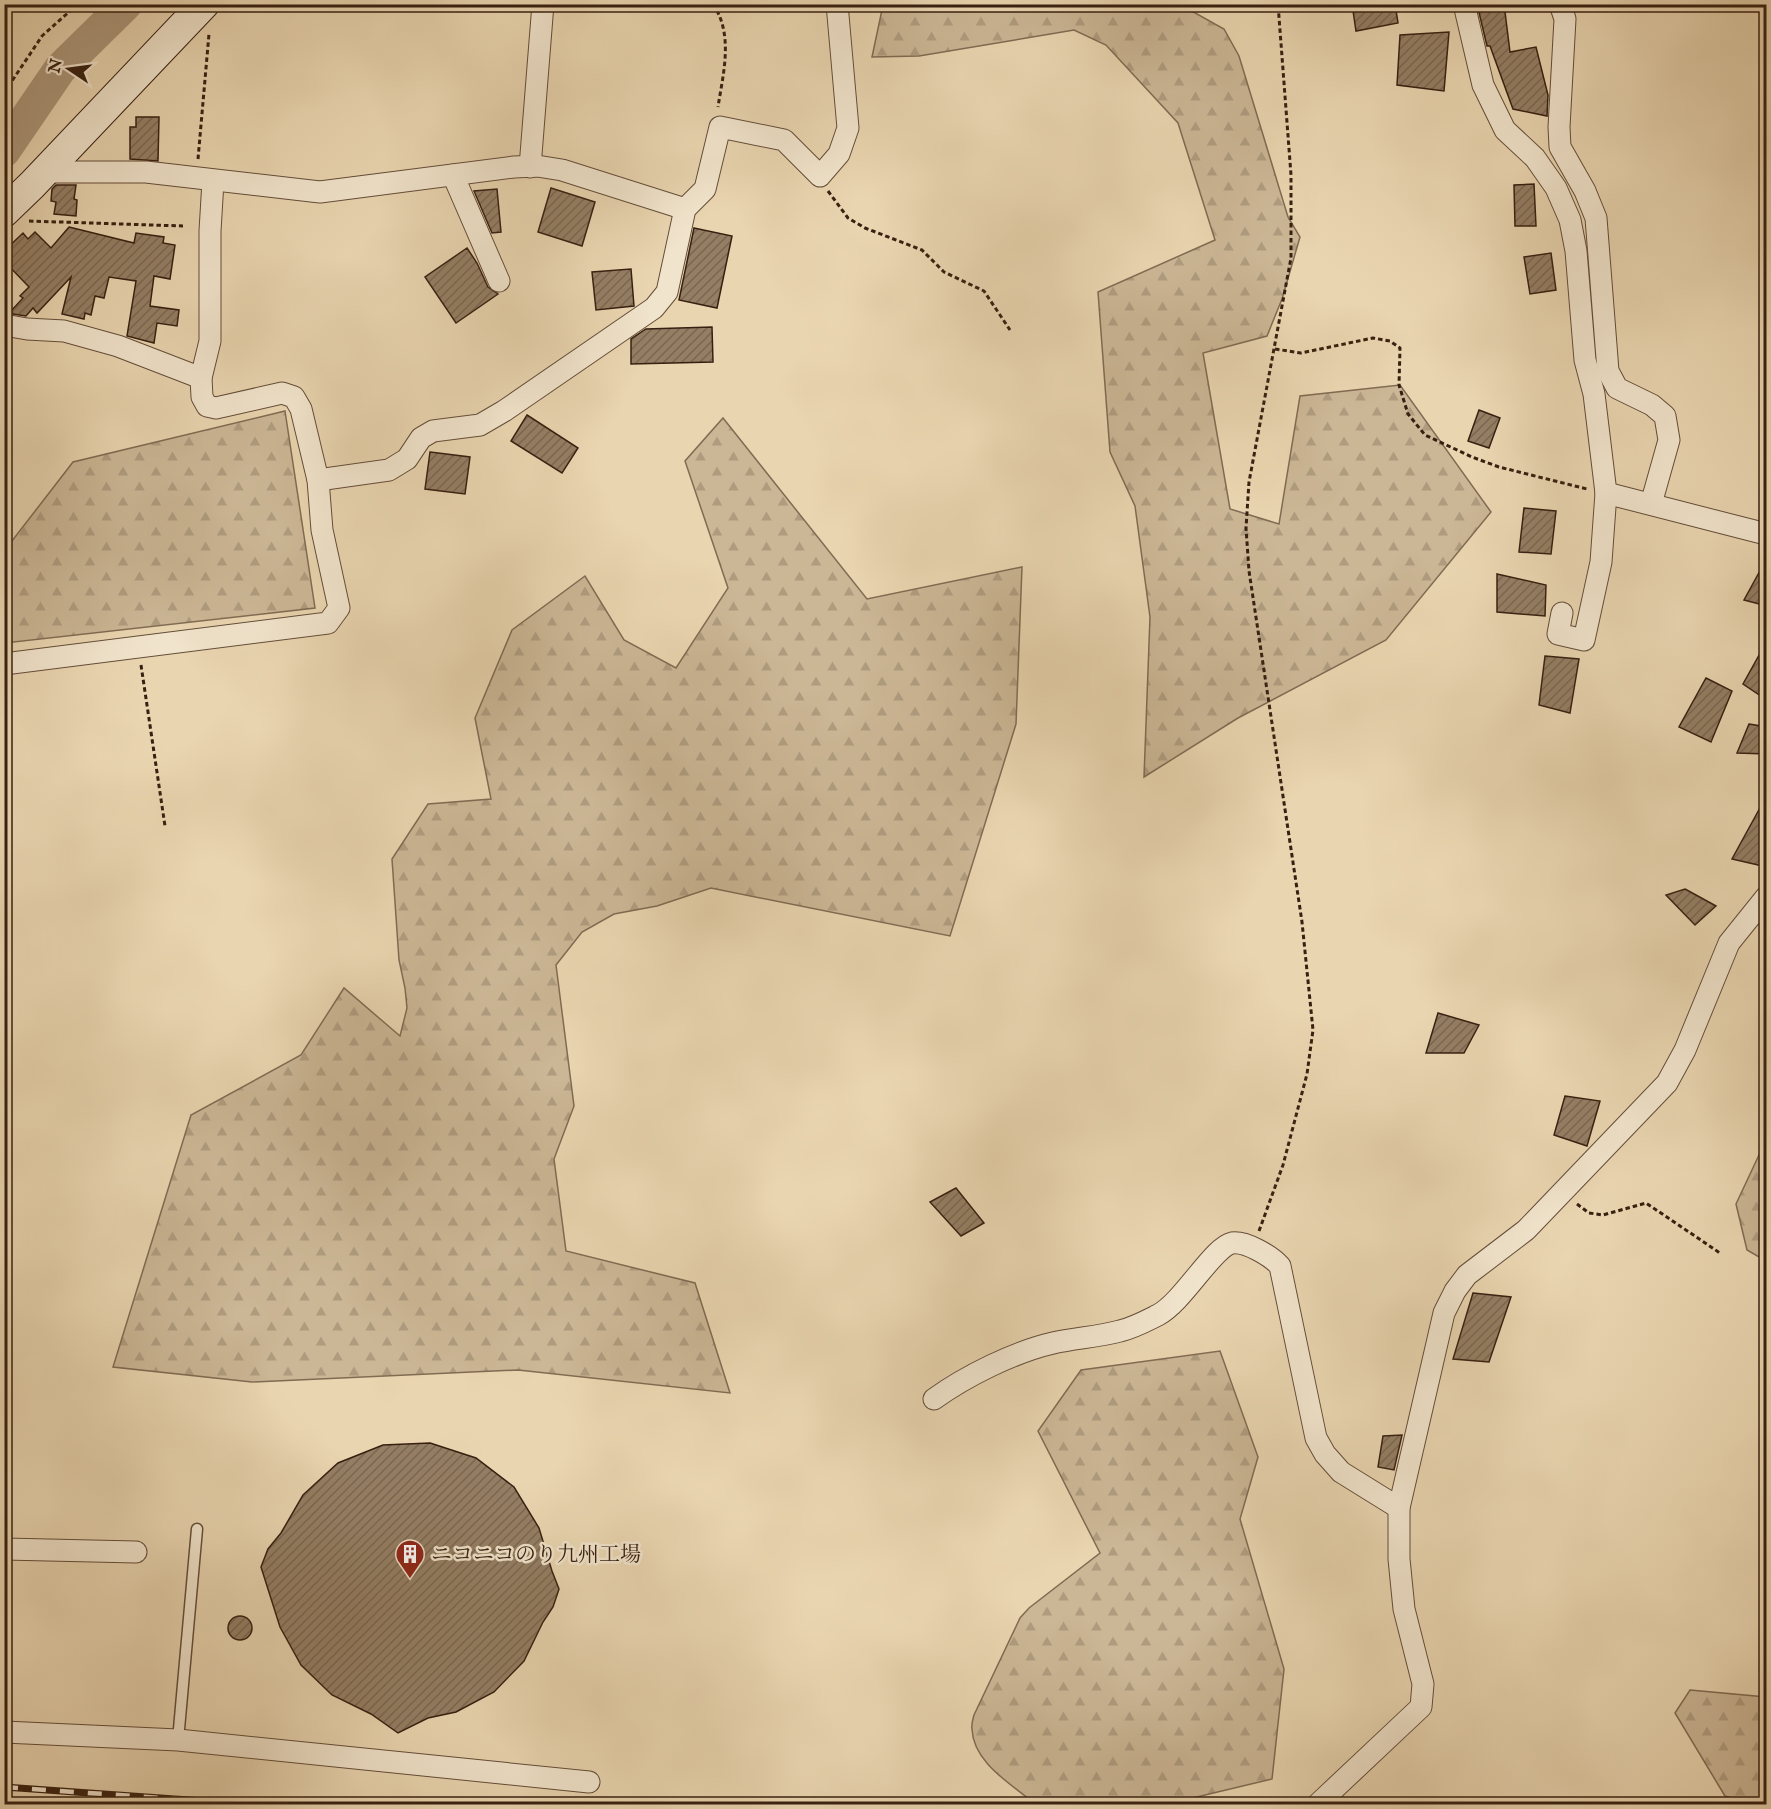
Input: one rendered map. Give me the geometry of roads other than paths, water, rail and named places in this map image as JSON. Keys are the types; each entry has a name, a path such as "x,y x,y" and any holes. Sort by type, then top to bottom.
{"street":[{"path":"530,166 543,4"},
{"path":"318,480 389,470 407,459 421,438 433,431 480,425 654,308 668,292 685,209 705,189 720,128 784,140 820,176 839,154 848,128 837,4"},
{"path":"1464,4 1483,85 1505,130 1535,158 1556,188 1570,220 1576,252 1585,360 1594,394 1606,493 1600,562 1584,640 1558,634 1562,614"},
{"path":"1560,4 1565,19 1560,147 1585,190 1596,218 1608,371 1617,388 1652,405 1665,416 1669,440 1651,504"},
{"path":"16,216 44,172 207,16"},
{"path":"44,172 146,172 320,192 530,166 561,170 685,209"},
{"path":"453,175 499,281"},
{"path":"4,664 328,623 339,608 322,530 318,480 302,409 294,397 282,393 216,408 207,406 202,397 201,378 210,341 210,231 205,180"},
{"path":"4,325 27,329 64,330 118,346 201,378"},
{"path":"1606,493 1767,534"},
{"path":"1318,1804 1420,1707 1423,1684 1404,1609 1399,1558 1399,1508 1444,1313 1455,1291 1467,1275 1526,1230 1666,1083 1685,1050 1729,943 1767,897"},
{"path":"934,1399 951,1387 996,1364 1050,1344 1120,1331 1163,1312 1182,1295 1222,1246 1234,1243 1253,1248 1272,1257 1280,1266 1309,1411 1316,1438 1324,1454 1341,1472 1399,1508"},
{"path":"4,1549 136,1552"},
{"path":"4,1732 178,1740 589,1782"}],"lane":[{"path":"178,1740 197,1529"}],"waterway":[{"path":"4,151 60,69 126,4"}],"railway":[{"path":"4,1787 246,1804"},
{"path":"4,1801 51,1804"}],"place":[{"name":"ニコニコのり九州工場","path":"410,1580"}]}
